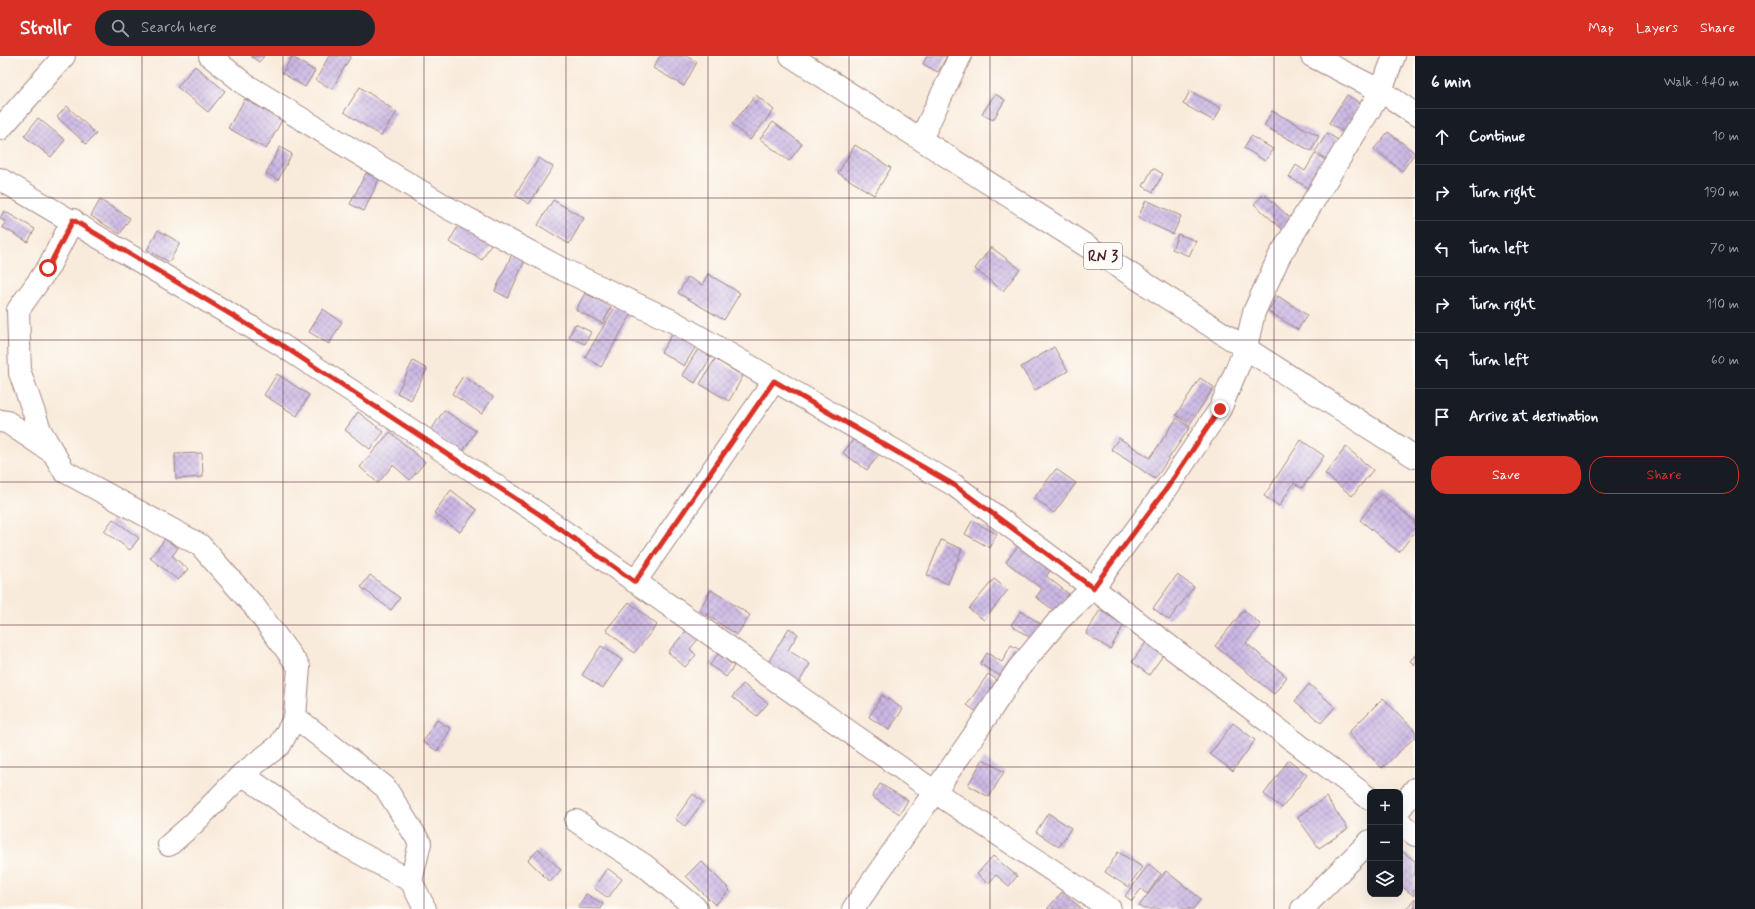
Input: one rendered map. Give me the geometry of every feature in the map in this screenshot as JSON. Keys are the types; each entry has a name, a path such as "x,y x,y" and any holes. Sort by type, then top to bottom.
{"main road":[{"path":"0,129 64,56"},
{"path":"210,56 246,85 448,208 560,268 674,322 954,485 1093,588 1367,797"},
{"name":"RN 3","path":"791,56 1415,457"},
{"path":"921,139 960,56"},
{"path":"1312,56 1381,91 1415,114"},
{"path":"853,909 935,792 1018,669 1059,620 1093,588 1167,488 1220,409 1246,347 1254,312 1279,257 1381,91 1394,56"},
{"path":"0,179 73,220 280,344 539,514 935,792 1110,909"},
{"path":"73,220 48,268 18,310 20,373 40,430 64,471 200,546 254,606 299,667 295,717 280,746 242,774 194,824 168,845"},
{"path":"635,582 774,381"},
{"path":"0,421 7,422 54,453"},
{"path":"295,717 385,787 420,843 411,881"},
{"path":"242,774 336,840 411,881 425,909"},
{"path":"1403,805 1415,789"},
{"path":"576,821 644,865 697,909"},
{"path":"1403,825 1415,835"},
{"path":"1302,909 1367,844"}],"building":[{"path":"251,56 264,56 259,62"},
{"path":"329,56 351,56 332,89 316,80"},
{"path":"660,56 686,56 697,62 684,86 653,68"},
{"path":"927,56 947,56 938,72 923,64"},
{"path":"292,57 315,71 305,87 282,73"},
{"path":"195,66 225,91 208,112 177,87"},
{"path":"360,87 397,112 381,136 344,112"},
{"path":"1190,91 1221,108 1214,121 1183,104"},
{"path":"995,94 1005,100 993,120 982,114"},
{"path":"756,95 774,110 750,140 732,124"},
{"path":"1347,95 1361,104 1343,132 1329,123"},
{"path":"245,99 282,120 266,149 228,128"},
{"path":"67,106 96,134 86,144 57,117"},
{"path":"1272,111 1319,136 1311,151 1264,126"},
{"path":"38,118 65,140 51,157 24,136"},
{"path":"773,122 802,144 789,161 760,139"},
{"path":"1388,132 1415,153 1402,171 1374,149"},
{"path":"1327,133 1338,140 1327,159 1315,152"},
{"path":"1251,136 1273,149 1265,161 1244,148"},
{"path":"855,145 891,168 874,195 838,173"},
{"path":"280,147 292,154 278,180 266,173"},
{"path":"1315,154 1327,161 1310,189 1289,177 1296,165 1305,171"},
{"path":"539,158 553,167 529,204 515,195"},
{"path":"1153,168 1163,174 1153,192 1143,186"},
{"path":"366,173 379,179 364,211 350,204"},
{"path":"1264,194 1291,219 1282,229 1254,204"},
{"path":"100,200 130,218 120,234 91,216"},
{"path":"553,200 584,218 569,244 538,225"},
{"path":"1146,200 1181,216 1173,234 1138,218"},
{"path":"4,211 35,229 28,242 2,227 6,222 0,218"},
{"path":"460,223 493,241 482,260 449,242"},
{"path":"158,230 180,243 169,262 147,250"},
{"path":"1178,234 1196,241 1189,256 1172,249"},
{"path":"991,247 1020,269 1003,291 975,269"},
{"path":"513,252 526,258 508,298 495,291"},
{"path":"708,274 740,293 724,320 678,293 688,277 702,285"},
{"path":"585,293 611,307 603,324 576,310"},
{"path":"1278,296 1307,315 1298,330 1268,311"},
{"path":"617,304 632,313 601,367 585,357"},
{"path":"323,309 342,322 329,344 309,332"},
{"path":"575,324 591,332 585,344 569,337"},
{"path":"674,332 696,346 684,366 661,352"},
{"path":"701,344 714,352 695,383 682,375"},
{"path":"1054,347 1068,371 1035,390 1021,367"},
{"path":"715,359 743,376 729,401 700,384"},
{"path":"413,361 427,369 411,400 397,393"},
{"path":"277,374 309,395 297,416 264,395"},
{"path":"463,376 493,397 482,414 452,394"},
{"path":"1200,378 1214,387 1190,424 1176,415"},
{"path":"444,410 476,431 462,453 430,432"},
{"path":"358,412 384,432 370,449 345,430"},
{"path":"1177,418 1190,427 1155,479 1111,449 1119,438 1150,458"},
{"path":"390,432 425,462 410,480 393,465 378,483 360,467"},
{"path":"857,435 880,453 867,470 843,453"},
{"path":"1301,440 1324,456 1302,488 1294,483 1279,506 1264,496"},
{"path":"1346,447 1373,470 1352,496 1325,474"},
{"path":"202,453 203,477 176,479 175,454"},
{"path":"1056,469 1076,483 1054,513 1034,498"},
{"path":"451,490 477,510 460,532 434,513"},
{"path":"1381,494 1415,521 1415,532 1399,552 1360,520"},
{"path":"113,519 139,538 130,550 104,531"},
{"path":"972,521 997,534 990,548 965,534"},
{"path":"165,539 178,548 172,556 188,569 178,580 150,558"},
{"path":"941,540 962,549 948,584 927,575"},
{"path":"1021,542 1053,567 1046,576 1069,594 1056,612 1036,597 1042,589 1006,562"},
{"path":"370,575 400,598 391,610 361,587"},
{"path":"1177,575 1194,587 1169,620 1153,608"},
{"path":"994,579 1008,590 984,620 969,609"},
{"path":"711,590 750,615 737,635 699,610"},
{"path":"629,602 657,625 634,653 606,630"},
{"path":"1100,610 1124,625 1110,649 1086,634"},
{"path":"1244,610 1261,625 1246,643 1287,677 1274,694 1215,646"},
{"path":"1021,611 1042,625 1032,639 1011,625"},
{"path":"789,628 798,634 788,650 810,664 798,684 767,664"},
{"path":"687,630 698,639 690,649 696,655 685,667 668,652"},
{"path":"1147,641 1164,654 1149,675 1132,662"},
{"path":"1011,645 1022,651 1006,679 980,664 987,653 1002,662"},
{"path":"601,646 622,660 603,688 582,675"},
{"path":"718,654 734,666 726,677 710,665"},
{"path":"1415,655 1415,665 1410,661"},
{"path":"988,674 1002,683 981,715 967,705"},
{"path":"743,684 768,703 757,716 732,697"},
{"path":"1309,684 1335,707 1321,723 1295,701"},
{"path":"882,695 903,709 889,730 869,717"},
{"path":"1383,698 1415,731 1415,737 1382,768 1348,733"},
{"path":"437,720 451,729 437,751 423,742"},
{"path":"1233,723 1255,740 1233,771 1210,754"},
{"path":"983,759 1004,772 989,797 968,785"},
{"path":"1289,760 1307,775 1282,808 1264,794"},
{"path":"880,784 908,800 900,814 872,797"},
{"path":"693,794 703,802 685,826 675,819"},
{"path":"1326,797 1348,829 1319,848 1297,817"},
{"path":"1048,813 1071,828 1059,847 1036,832"},
{"path":"539,849 561,870 550,882 528,860"},
{"path":"1118,852 1142,867 1128,887 1105,872"},
{"path":"1403,852 1415,861 1414,896 1403,887"},
{"path":"993,856 1017,876 1009,886 996,875 988,884 977,874"},
{"path":"701,861 730,890 715,905 686,876"},
{"path":"1149,864 1161,874 1147,894 1141,889 1132,901 1125,896"},
{"path":"607,868 622,879 608,898 594,888"},
{"path":"1166,871 1201,899 1193,909 1143,909 1139,906"},
{"path":"1062,892 1082,909 1047,909"},
{"path":"586,894 603,904 601,909 578,908"},
{"path":"1415,898 1415,909 1406,909"}],"route":[{"path":"48,268 73,220 280,344 539,514 635,582 774,381 954,485 1093,588 1167,488 1220,409"}]}
